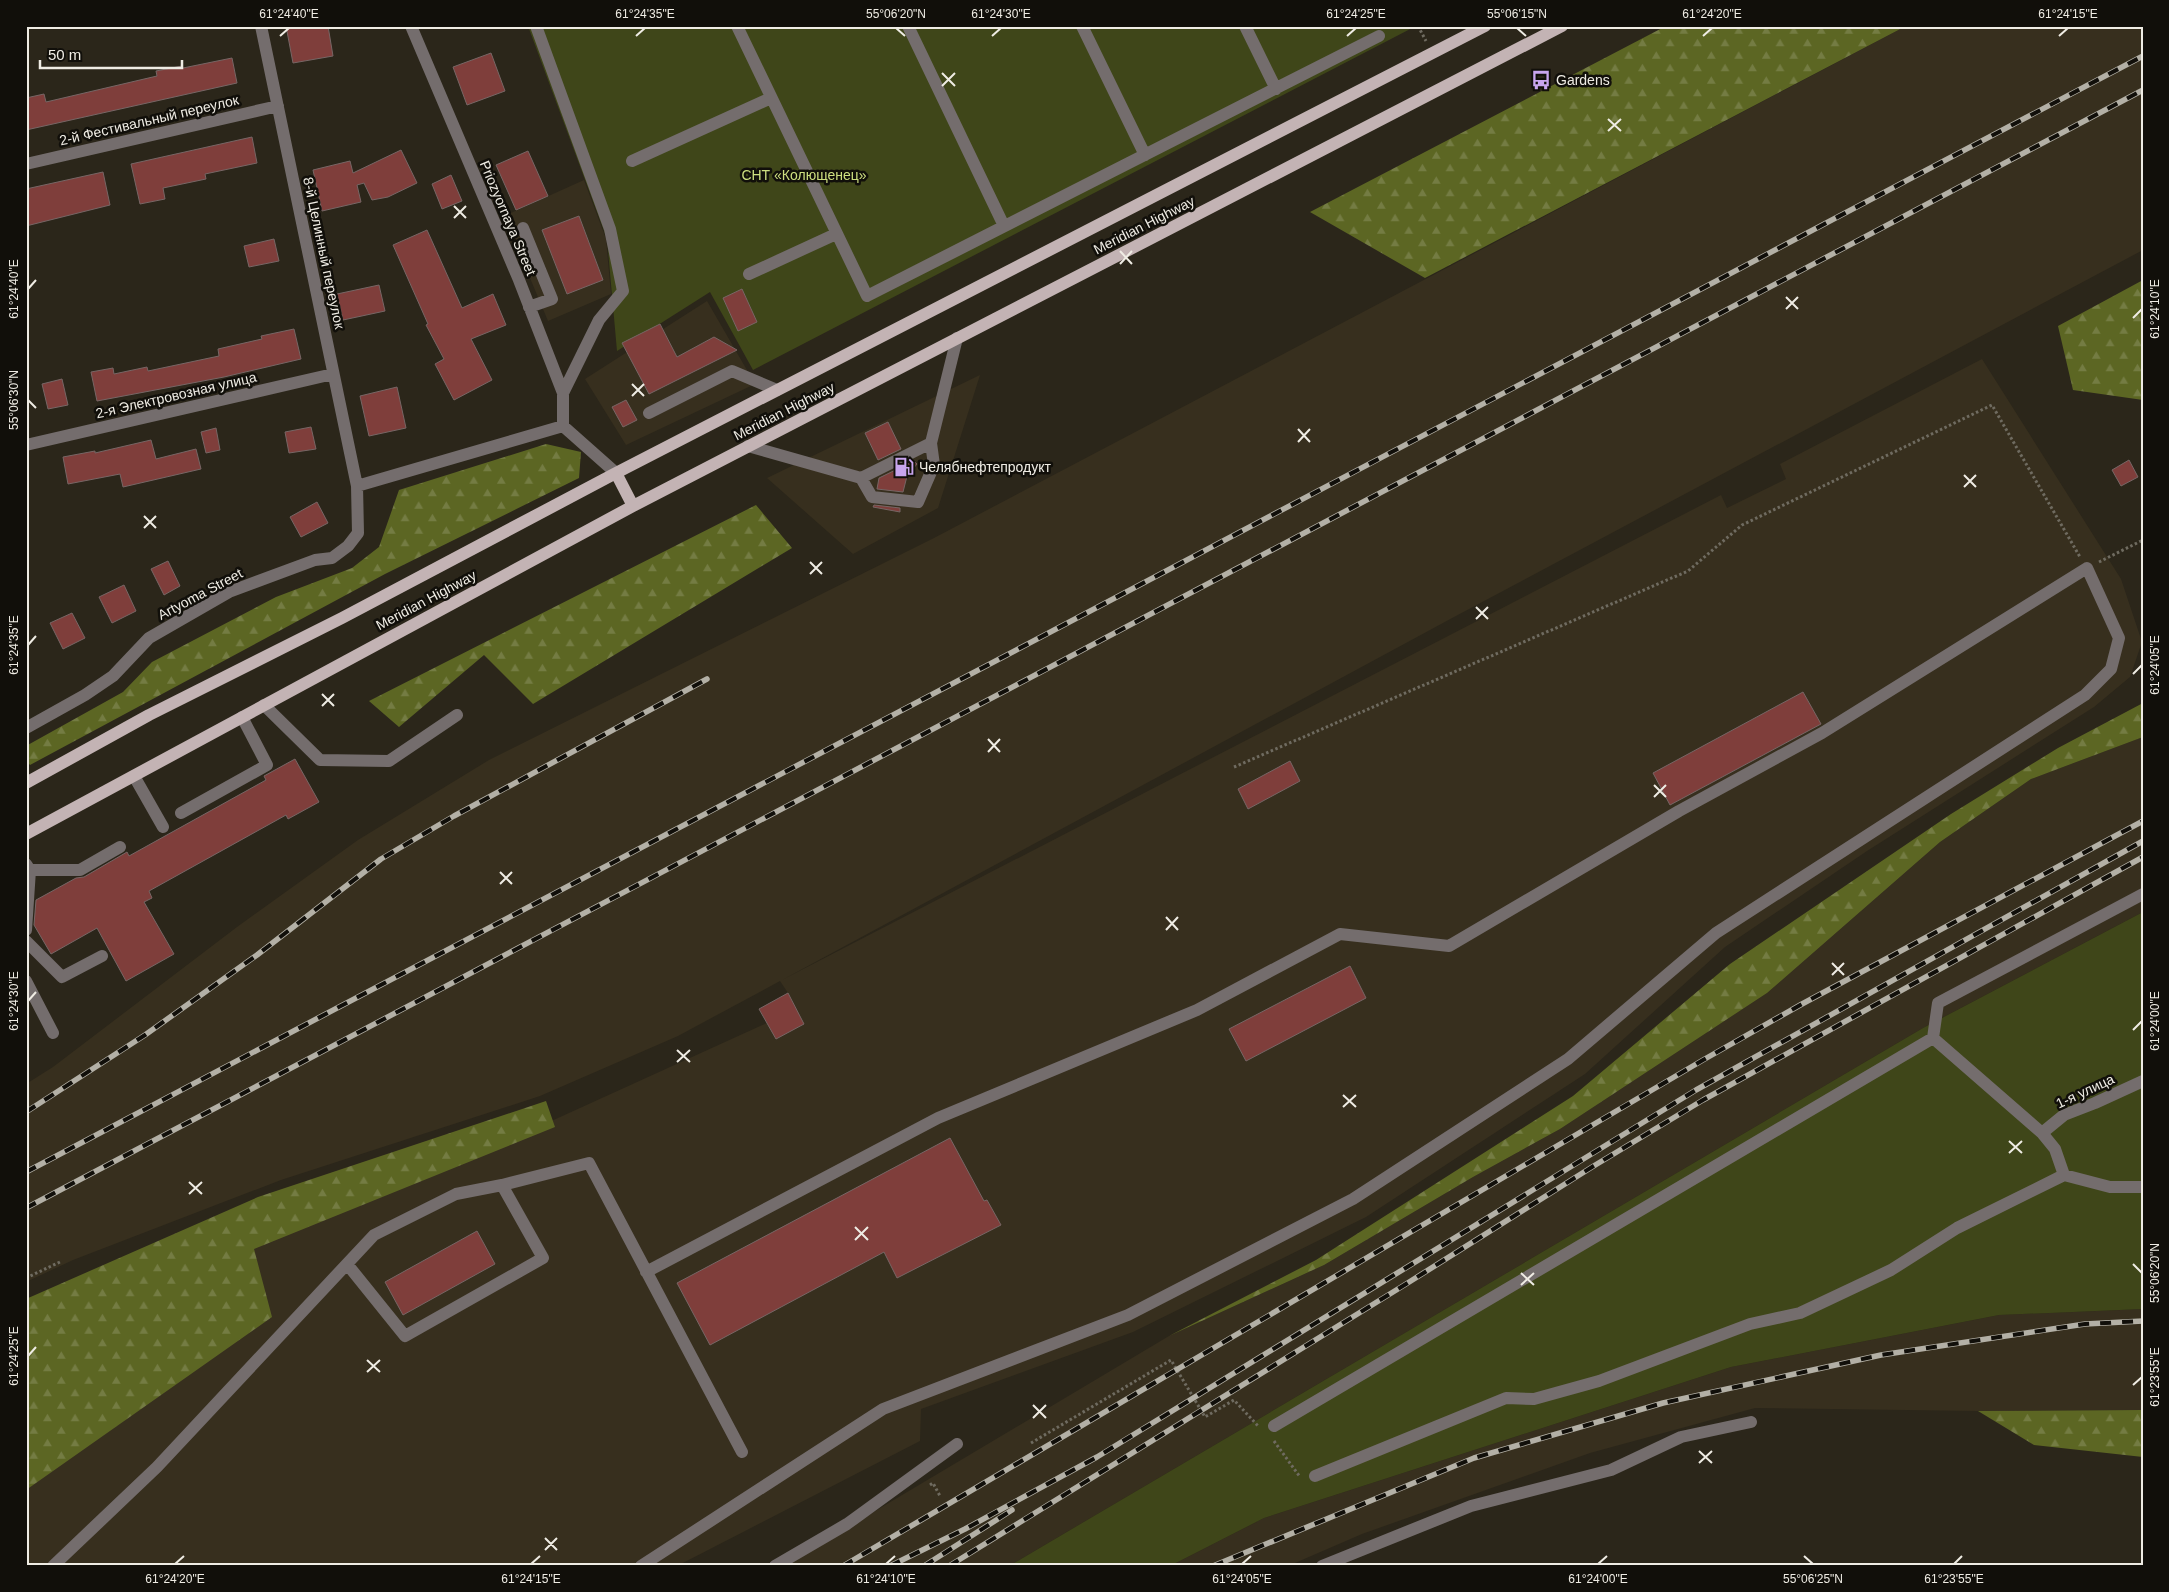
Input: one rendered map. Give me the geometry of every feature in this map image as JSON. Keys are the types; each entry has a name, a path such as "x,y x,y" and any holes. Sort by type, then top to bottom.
{"main road":[{"name":"Meridian Highway","path":"26,783 149,714 342,618 616,473 1485,26"},
{"name":"Meridian Highway","path":"26,834 633,506 1562,26"},
{"path":"616,473 633,506"}],"street":[{"name":"8-й Целинный переулок","path":"261,26 357,486"},
{"name":"Priozyornaya Street","path":"410,26 529,307 563,393 563,426"},
{"path":"536,26 610,229 623,291 599,320 563,393"},
{"path":"737,26 867,296 1378,36"},
{"path":"908,26 1004,226"},
{"path":"1082,26 1144,155"},
{"path":"1245,26 1276,89"},
{"path":"632,161 771,98"},
{"name":"2-й Фестивальный переулок","path":"26,164 278,106"},
{"path":"524,228 552,299 529,307"},
{"path":"749,274 836,234"},
{"path":"861,478 872,497 918,502 934,465 931,443 957,338"},
{"path":"649,413 732,371 777,390"},
{"name":"2-я Электровозная улица","path":"26,445 333,374"},
{"path":"357,486 563,426 616,473"},
{"path":"748,446 861,478 931,443"},
{"name":"Artyoma Street","path":"26,728 85,695 113,676 149,638 229,592 315,560 332,558 348,546 358,533 357,486"},
{"path":"641,1566 883,1409 1128,1315 1353,1199 1568,1059 1716,933 2085,695 2111,669 2118,638 2087,568 1822,733 1679,811 1449,946 1340,934 1197,1010 938,1118 646,1272"},
{"path":"264,706 320,760 389,761 456,715"},
{"path":"181,813 266,765 242,717"},
{"path":"134,776 163,827"},
{"path":"26,930 28,867 80,870 120,846"},
{"path":"1933,1038 1938,1003 2143,894"},
{"path":"26,941 62,977 102,956"},
{"path":"26,981 54,1033"},
{"path":"1933,1038 2001,1100 2042,1133 2055,1149 2064,1176"},
{"path":"1267,1428 1933,1038"},
{"name":"1-я улица","path":"2042,1133 2064,1115 2143,1081"},
{"path":"53,1566 157,1467 374,1236 456,1194 502,1185 589,1162 742,1452"},
{"path":"1315,1476 1506,1398 1534,1399 1599,1380 1750,1324 1800,1313 1891,1270 1957,1228 2064,1176 2110,1187 2143,1187"},
{"path":"348,1264 405,1336 543,1258 502,1185"},
{"path":"1322,1566 1471,1506 1610,1470 1681,1437 1751,1422"},
{"path":"775,1566 847,1524 957,1444"}],"path":[{"path":"1234,767 1688,571 1742,525 1992,405 2087,568 2143,540"},
{"path":"26,1278 62,1261"},
{"path":"1031,1443 1171,1360 1205,1417 1234,1400 1267,1428"},
{"path":"1273,1440 1305,1484 1315,1476"},
{"path":"932,1483 940,1496"}],"shaded area":[{"path":"1906,26 2143,26 2143,250 1454,617 782,980 1721,495 1727,508 1786,479 1780,464 1982,359 2121,579 2142,642 2130,677 2094,707 1867,851 1725,947 1585,1074 1366,1217 1133,1332 921,1409 920,1441 677,1566 26,1566 26,1371 251,1244 483,1152 767,1023 788,993 780,981 678,1036 540,1096 281,1180 73,1260 26,1282 26,1084 53,1067 237,927 358,840 489,760 934,538"},
{"path":"584,180 606,239 611,294 548,321 504,216"},
{"path":"707,301 755,384 626,445 585,379"},
{"path":"980,375 938,508 853,554 767,478"},
{"path":"2143,737 2143,912 1923,1028 1009,1566 783,1566 1169,1336 1324,1265 1473,1177 1560,1129 1767,993 1940,842 2031,779"},
{"path":"2143,1309 2143,1410 1978,1411 1755,1408 1590,1453 1362,1534 1288,1566 1170,1566 1264,1518 1731,1367 1999,1315"}],"green space":[{"name":"СНТ «Колющенец»","path":"528,26 1416,26 753,370 710,292 617,351 607,239"},
{"path":"1666,26 1906,26 1425,278 1310,212"},
{"path":"2143,280 2143,400 2073,390 2058,326"},
{"path":"546,444 581,452 579,478 385,574 30,765 26,760 26,746 123,692 152,662 276,597 352,568 379,547 399,490"},
{"path":"756,505 792,548 533,704 484,655 399,727 369,701"},
{"path":"2143,703 2143,737 2031,779 1940,842 1767,993 1560,1129 1473,1177 1324,1265 1169,1336 1316,1260 1573,1096 1730,964 1951,814 2058,748"},
{"path":"2143,912 2143,1309 1999,1315 1731,1367 1264,1518 1170,1566 1009,1566 1923,1028"},
{"path":"546,1101 555,1127 254,1249 272,1317 26,1490 26,1299 258,1197"},
{"path":"2143,1410 2143,1457 2034,1445 1978,1411"}],"building":[{"path":"286,26 328,26 333,56 293,63"},
{"path":"491,53 505,91 467,105 453,67"},
{"path":"232,58 237,83 26,130 26,98 44,94 46,102 157,76 156,71 182,66 183,68"},
{"path":"252,137 257,163 205,174 206,179 163,188 165,199 140,204 131,164"},
{"path":"401,150 417,183 388,197 372,200 364,183 357,185 361,202 322,211 313,170 350,161 353,173"},
{"path":"528,151 548,196 516,210 496,165"},
{"path":"103,172 110,205 26,226 26,189"},
{"path":"451,175 462,201 442,209 432,184"},
{"path":"579,216 603,280 567,294 542,230"},
{"path":"427,230 462,308 493,294 506,325 471,339 492,380 454,400 435,364 444,359 426,325 428,324 393,245"},
{"path":"274,239 279,261 249,267 244,246"},
{"path":"379,285 385,311 343,320 337,294"},
{"path":"742,289 757,322 738,331 723,298"},
{"path":"660,324 677,357 714,337 737,350 649,394 622,343"},
{"path":"294,329 301,359 224,377 97,401 91,372 113,368 114,374 147,367 148,371 219,356 218,349 262,339 261,336"},
{"path":"62,379 68,405 48,409 42,384"},
{"path":"397,387 406,428 369,436 360,396"},
{"path":"626,400 637,420 623,427 612,407"},
{"path":"888,422 901,449 878,460 865,433"},
{"path":"311,427 316,449 289,453 285,432"},
{"path":"216,428 220,450 206,453 201,432"},
{"path":"151,440 156,459 196,449 201,469 123,487 120,474 68,484 63,457 95,451 95,453"},
{"path":"2129,460 2138,477 2121,486 2112,470"},
{"path":"914,461 917,464 907,476 903,492 877,489 879,478"},
{"path":"317,502 328,523 301,537 290,517"},
{"path":"874,505 900,508 900,512 873,507"},
{"path":"168,561 180,586 164,595 151,569"},
{"path":"124,585 136,611 112,623 99,597"},
{"path":"72,613 85,638 63,649 50,623"},
{"path":"1803,692 1821,724 1670,805 1653,773"},
{"path":"295,759 319,802 288,819 286,815 149,891 152,898 144,902 174,954 126,981 97,928 51,954 34,925 36,900 76,878 84,877 127,852 129,856 266,780 264,776"},
{"path":"1290,761 1300,781 1248,809 1238,789"},
{"path":"1350,966 1366,998 1246,1061 1229,1029"},
{"path":"788,993 804,1024 776,1039 759,1009"},
{"path":"950,1138 984,1201 987,1200 1001,1225 897,1278 884,1252 710,1345 677,1283"},
{"path":"477,1231 495,1264 403,1315 385,1282"}],"railway":[{"path":"26,1172 2143,56"},
{"path":"26,1208 2143,90"},
{"path":"26,1112 145,1035 257,955 381,859 454,816 707,679"},
{"path":"843,1566 1703,1060 1802,1004 2143,821"},
{"path":"890,1566 965,1529 1097,1457 1696,1090 2143,841"},
{"path":"949,1566 1703,1100 2143,857"},
{"path":"1213,1566 1474,1458 1663,1403 1881,1355 2085,1324 2143,1321"},
{"path":"924,1566 1012,1510"}],"place":[{"name":"Gardens","path":"1541,80"},
{"name":"Челябнефтепродукт","path":"904,467"}]}
